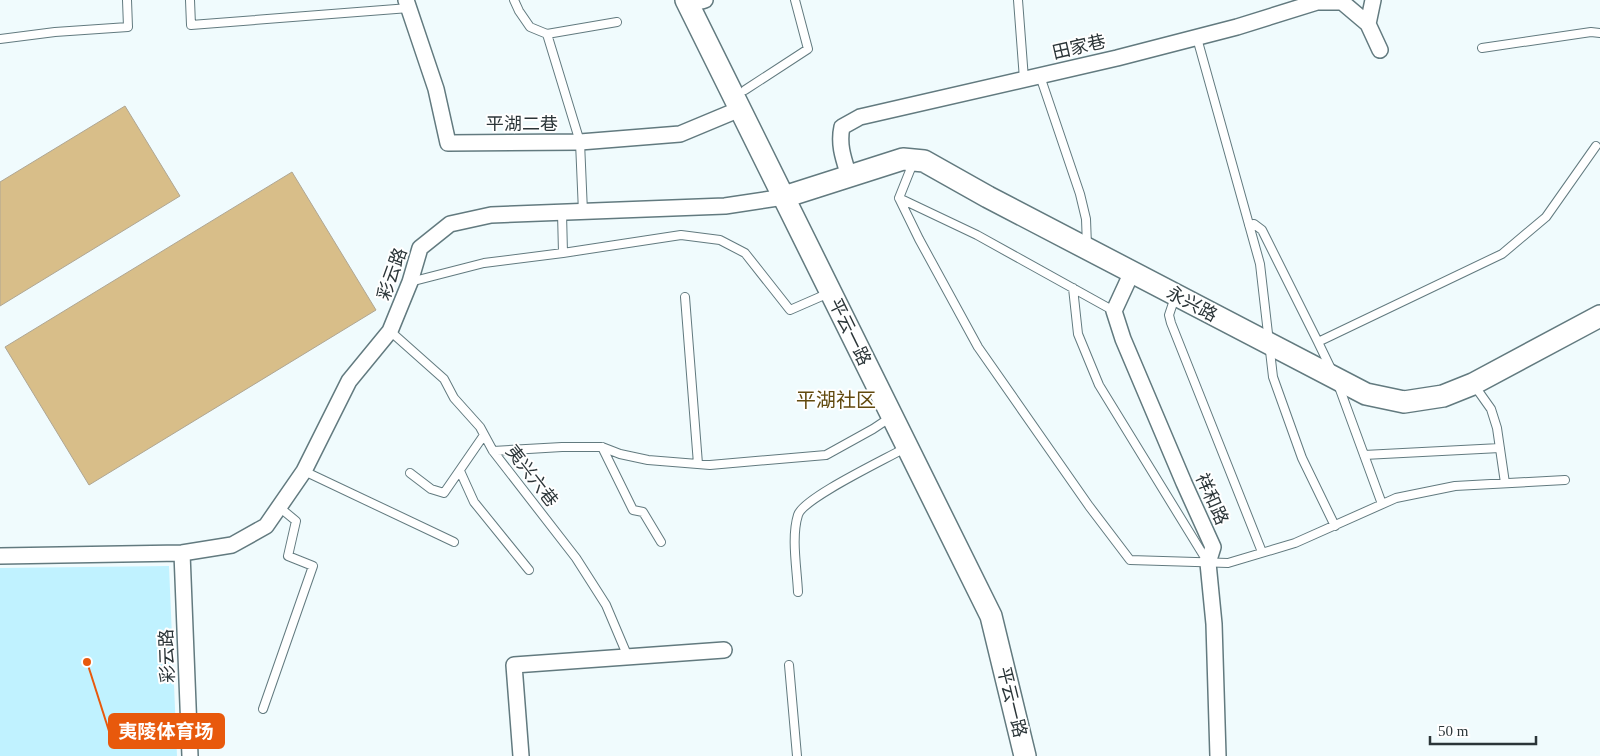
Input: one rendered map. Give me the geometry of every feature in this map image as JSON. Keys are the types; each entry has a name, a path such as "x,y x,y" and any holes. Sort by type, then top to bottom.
{"main road":[{"name":"平云一路","path":"698,0 742,100 1002,615 1037,756"},
{"name":"永兴路","path":"790,196 903,159 924,161 988,197 1366,394 1404,402 1443,396 1473,384 1600,316"},
{"name":"平云一路","path":"790,196 830,292 991,616 1025,756"}],"street":[{"path":"1368,24 1373,0"},
{"name":"田家巷","path":"849,176 839,138 842,127 860,118 1197,38 1317,2 1342,2 1368,24 1380,50"},
{"name":"平湖二巷","path":"407,4 436,89 448,143 580,142 680,134 742,100"},
{"name":"彩云路","path":"0,556 182,554 232,546 266,526 304,471 349,381 390,331 410,282 420,248 450,224 491,215 725,206 790,196"},
{"path":"1114,311 1132,272"},
{"name":"祥和路","path":"1114,311 1123,339 1213,547 1208,563 1214,624 1218,756"},
{"name":"彩云路","path":"182,554 190,756"},
{"path":"521,756 514,664 724,650"}],"lane":[{"path":"0,39 54,32 128,27 127,0"},
{"path":"190,0 191,25 407,4"},
{"path":"514,0 530,27 547,34 617,22"},
{"path":"742,100 808,49 796,0"},
{"path":"1018,0 1024,79"},
{"path":"1482,48 1591,32 1600,33"},
{"path":"547,34 580,142 583,212"},
{"path":"1197,38 1260,264 1273,377 1302,458 1335,526"},
{"path":"1040,76 1080,194 1086,219 1087,248"},
{"path":"1318,342 1502,254 1546,217 1596,146"},
{"path":"914,160 899,198 923,247 978,347 1089,506 1130,560 1228,563 1295,543 1396,498 1455,486 1565,480"},
{"path":"899,198 977,235 1114,311"},
{"path":"562,212 563,253"},
{"path":"1249,225 1254,224 1262,230 1336,378 1382,504"},
{"path":"410,282 484,263 681,235 720,240 745,253 790,310 830,292"},
{"path":"1073,288 1078,334 1099,385 1208,563"},
{"path":"1176,295 1169,315 1171,323 1262,552"},
{"path":"685,297 698,464"},
{"name":"夷兴六巷","path":"390,331 444,379 454,398 480,427 494,451 576,558 606,605 628,657"},
{"path":"1473,384 1491,409 1497,428 1505,483"},
{"path":"494,451 602,447 620,454 648,460 698,464 826,455 873,429 892,416"},
{"path":"410,473 431,489 444,493 484,435"},
{"path":"602,447 633,510 643,512 661,542"},
{"path":"798,592 795,535 798,513 814,498 907,447"},
{"path":"1364,455 1500,448"},
{"path":"304,471 454,542"},
{"path":"460,471 474,502 529,570"},
{"path":"263,709 314,566 288,556 296,521 279,507"},
{"path":"789,665 797,756"}],"shaded area":[{"path":"169,566 177,756 0,756 0,568"}],"building":[{"path":"125,106 180,196 0,306 0,182"},
{"path":"292,172 376,310 89,485 5,347"}],"place":[{"name":"夷陵体育场","path":"87,662"}],"district":[{"name":"平湖社区","path":"836,400"}]}
